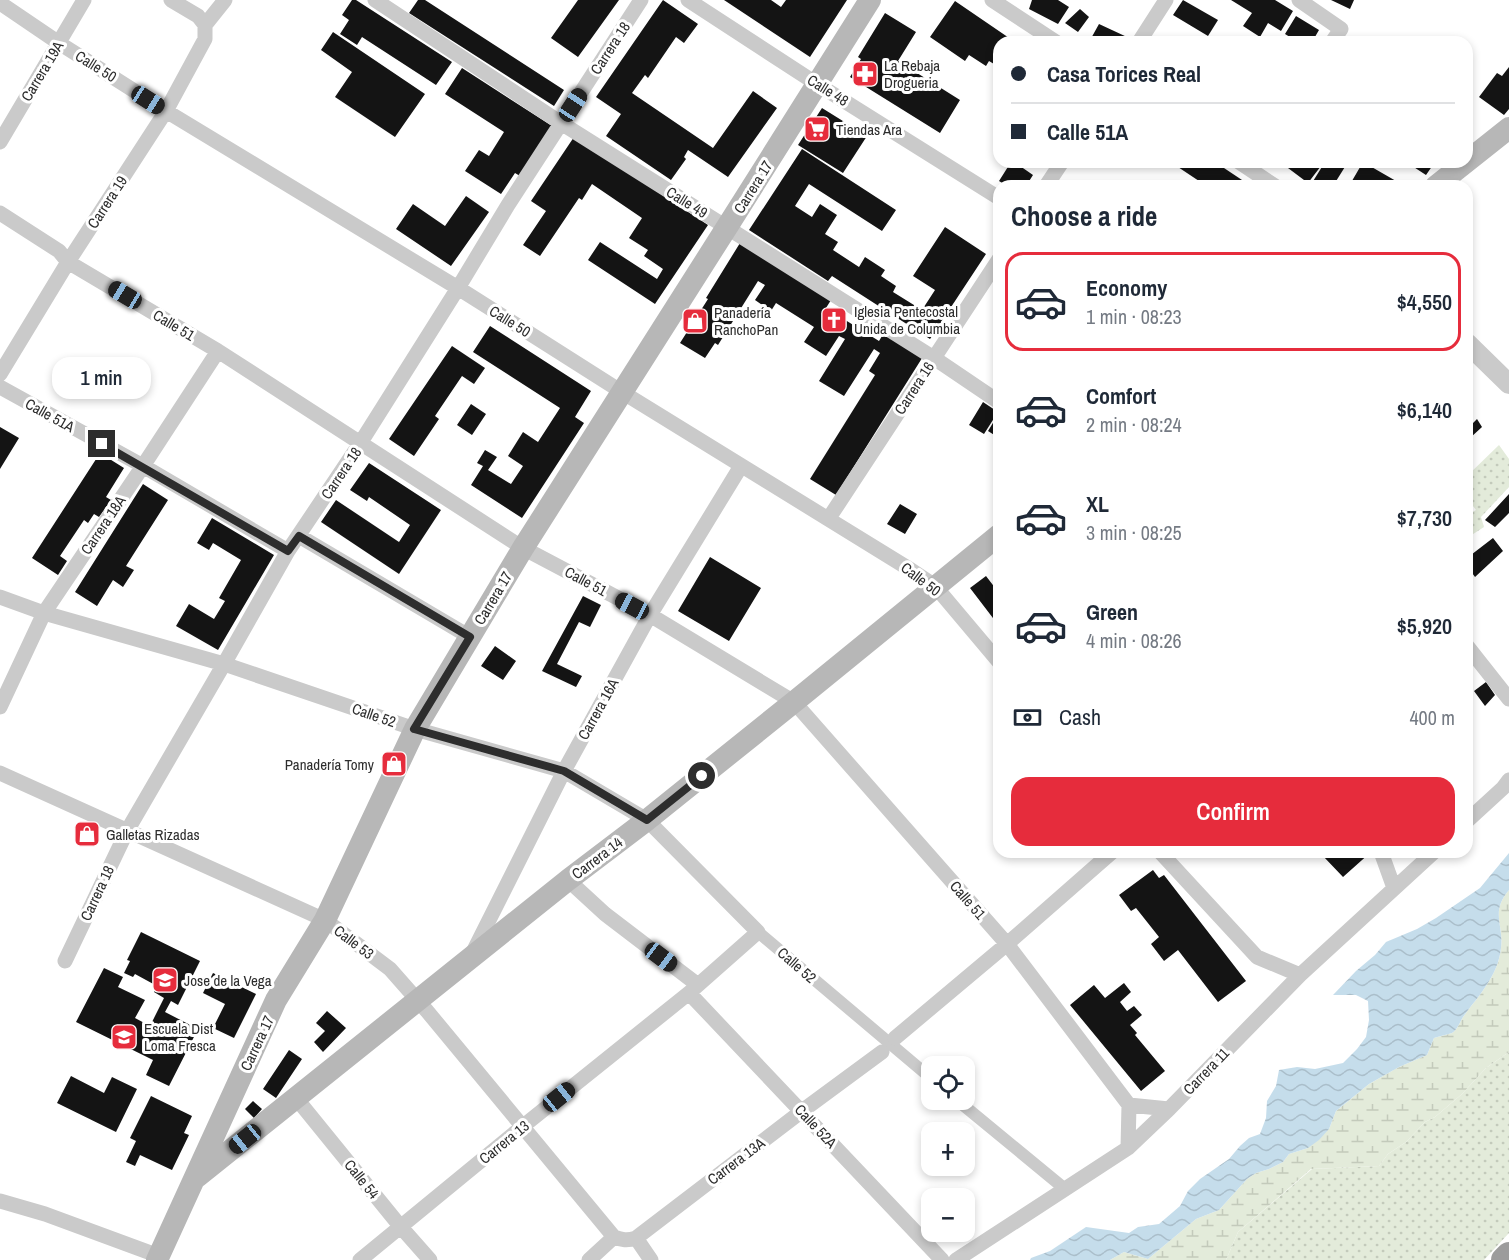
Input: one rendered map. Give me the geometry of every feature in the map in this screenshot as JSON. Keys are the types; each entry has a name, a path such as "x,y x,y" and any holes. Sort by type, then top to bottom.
{"highway":[{"path":"1504,1260 1509,1255"}],"main road":[{"name":"Carrera 17","path":"158,1258 276,1000 325,920 414,729 523,548 870,0"},
{"path":"1473,157 1509,128"},
{"path":"1444,180 1459,168"},
{"name":"Carrera 14","path":"193,1180 568,880 647,820 993,540"}],"street":[{"name":"Carrera 19A","path":"0,142 84,0"},
{"path":"171,0 198,15 205,26"},
{"name":"Carrera 19","path":"0,374 68,262 166,111 204,39 205,26 225,0"},
{"name":"Calle 49","path":"375,0 561,123 934,358 993,398"},
{"name":"Carrera 18","path":"65,961 127,831 288,551 361,442 508,206 641,0"},
{"name":"Calle 48","path":"688,0 993,194"},
{"path":"992,0 1047,36"},
{"path":"1143,36 1166,0"},
{"path":"1299,0 1337,36"},
{"name":"Calle 50","path":"0,4 166,111 458,288 935,586 993,655"},
{"path":"1250,168 1267,180"},
{"name":"Calle 51","path":"0,213 59,251 68,262 218,351 523,548 650,615 794,702 1007,944 1129,1105"},
{"name":"Carrera 16","path":"829,518 993,268"},
{"path":"1473,349 1509,384"},
{"name":"Carrera 18A","path":"0,706 44,613 218,351"},
{"name":"Calle 51A","path":"0,387 143,466 288,551"},
{"name":"Carrera 16A","path":"469,960 564,771 650,615 741,466"},
{"path":"299,536 470,637"},
{"name":"Calle 52","path":"0,597 44,613 224,664 414,729 564,771 647,820 759,932 921,1070"},
{"path":"1473,654 1509,699"},
{"name":"Calle 53","path":"0,773 325,920 390,969 614,1237"},
{"path":"1473,816 1509,780"},
{"path":"895,1038 1105,858"},
{"path":"1166,858 1257,957 1300,975"},
{"path":"1383,858 1394,888"},
{"name":"Carrera 11","path":"956,1260 1128,1148 1300,975 1427,858"},
{"name":"Calle 52A","path":"568,880 694,989 802,1111 942,1260"},
{"name":"Carrera 13","path":"360,1260 694,989 759,932"},
{"name":"Carrera 13A","path":"636,1238 882,1052"},
{"name":"Calle 54","path":"296,1098 430,1260"},
{"path":"1128,1148 1129,1105 1169,1109"},
{"path":"969,1110 1065,1189"},
{"path":"0,1201 45,1214 158,1258"},
{"path":"589,1260 614,1237 620,1240 636,1238 651,1260"}],"green space":[{"path":"1499,445 1509,459 1509,487 1481,517 1484,527 1473,534 1473,512 1476,510 1473,506 1473,470"},
{"path":"1509,890 1509,1052 1486,1068 1462,1094 1435,1117 1425,1122 1406,1142 1388,1154 1379,1166 1311,1169 1238,1232 1226,1260 1110,1260 1124,1252 1148,1259 1196,1219 1219,1210 1247,1179 1283,1162 1289,1154 1308,1148 1329,1129 1336,1111 1369,1084 1427,1055 1434,1038 1454,1032 1487,985 1496,968 1501,948 1500,905"},
{"path":"1509,1052 1509,1233 1484,1260 1226,1260 1238,1232 1312,1169 1379,1166 1388,1154 1406,1142 1425,1122 1435,1117 1462,1094 1486,1068"}],"water":[{"path":"1509,853 1509,890 1500,905 1501,948 1496,968 1487,985 1455,1030 1434,1038 1427,1055 1369,1084 1336,1111 1329,1129 1319,1140 1308,1148 1289,1154 1283,1162 1247,1179 1219,1210 1196,1219 1148,1259 1124,1252 1110,1260 1030,1260 1050,1251 1086,1227 1129,1233 1138,1227 1159,1224 1180,1206 1188,1191 1200,1179 1229,1159 1249,1138 1260,1134 1266,1118 1267,1101 1276,1086 1279,1070 1297,1067 1315,1069 1343,1063 1357,1049 1366,1037 1369,1020 1368,1001 1356,995 1333,995 1386,942 1417,929 1480,888"}],"building":[{"path":"352,0 356,0 452,62 436,85 362,37 357,45 340,34 349,20 342,15"},
{"path":"418,0 425,0 564,90 554,106 409,13"},
{"path":"578,0 619,0 578,57 551,38"},
{"path":"663,0 698,24 684,43 676,37 648,78 645,75 632,93 713,148 753,91 777,108 728,177 688,150 684,157 686,159 671,180 606,136 621,114 596,97"},
{"path":"724,0 771,0 781,7 786,0 847,0 810,57"},
{"path":"1032,0 1058,0 1069,7 1058,24 1029,9"},
{"path":"1183,0 1218,20 1208,36 1173,15"},
{"path":"1231,0 1275,0 1293,11 1281,31 1268,23 1261,36 1243,26 1252,13"},
{"path":"1331,0 1354,0 1350,9"},
{"path":"955,1 1006,36 993,36 993,63 989,61 986,66 969,55 965,61 930,37"},
{"path":"1080,9 1089,17 1078,32 1065,23"},
{"path":"885,13 916,32 898,61 960,100 940,133 850,77 861,59 858,57"},
{"path":"1296,16 1319,30 1316,36 1285,34"},
{"path":"1099,24 1125,36 1092,36"},
{"path":"333,32 425,94 395,137 335,97 352,72 321,50"},
{"path":"1509,67 1509,109 1504,115 1479,97 1497,73 1502,76"},
{"path":"462,68 552,126 520,176 515,173 501,194 465,171 479,150 489,156 504,132 445,94"},
{"path":"822,108 867,136 843,173 798,145"},
{"path":"574,137 708,225 655,304 588,260 600,242 657,279 663,269 644,256 648,250 629,238 642,218 592,184 582,200 579,198 540,256 523,245 546,211 531,201"},
{"path":"802,149 896,210 882,231 809,184 795,206 812,217 820,204 837,215 825,234 838,242 833,250 859,267 865,257 885,270 881,276 896,286 893,292 922,310 935,290 913,276 945,227 986,254 930,339 832,276 828,281 749,230"},
{"path":"1007,168 1023,168 1033,175 1030,180 1000,180"},
{"path":"1180,168 1224,168 1242,180 1198,180"},
{"path":"1288,168 1319,168 1310,180 1304,180"},
{"path":"1321,168 1344,168 1337,180 1314,180"},
{"path":"1360,168 1373,168 1394,180 1352,180"},
{"path":"1415,168 1431,168 1426,175"},
{"path":"466,196 489,212 451,266 396,229 413,204 445,226"},
{"path":"740,243 831,300 826,308 879,341 885,331 924,355 836,495 810,479 875,375 869,371 880,353 874,349 844,396 819,381 845,339 839,336 826,356 804,342 814,327 776,303 771,311 755,300 765,285 758,281 718,345 715,343 705,358 680,343"},
{"path":"490,326 591,391 575,417 584,423 522,518 471,485 483,466 477,463 485,450 497,457 488,470 511,484 523,466 508,456 523,432 538,442 560,408 473,352"},
{"path":"452,346 485,368 474,384 462,376 435,416 439,419 414,456 389,439"},
{"path":"983,402 993,409 993,420 984,434 969,425"},
{"path":"471,404 486,414 472,435 457,425"},
{"path":"1477,419 1482,427 1473,435 1473,423"},
{"path":"993,423 993,434 988,431"},
{"path":"0,427 19,438 0,469"},
{"path":"100,453 124,468 106,497 111,500 99,517 94,514 88,523 84,520 60,556 67,561 58,575 32,558"},
{"path":"369,463 441,510 399,574 321,522 336,500 399,542 410,525 369,497 367,501 350,490"},
{"path":"143,484 168,500 126,566 134,570 123,587 113,580 97,606 75,592"},
{"path":"1509,494 1509,513 1495,527 1485,520"},
{"path":"900,504 917,514 905,534 887,524"},
{"path":"212,518 274,555 218,650 176,626 189,604 214,619 225,601 219,598 241,560 213,543 209,550 197,543"},
{"path":"1493,538 1503,551 1475,577 1473,553"},
{"path":"710,557 761,588 729,641 678,611"},
{"path":"986,576 993,585 993,618 970,588"},
{"path":"583,596 601,605 590,627 579,622 557,664 582,676 576,687 542,671"},
{"path":"495,646 516,661 503,680 481,666"},
{"path":"1486,682 1495,695 1485,706 1474,691"},
{"path":"1325,858 1364,858 1343,877"},
{"path":"1153,870 1159,878 1164,875 1246,981 1218,1002 1178,950 1164,961 1151,944 1159,937 1136,908 1131,911 1119,895"},
{"path":"141,932 200,961 178,1005 171,1001 165,1012 198,1029 169,1086 146,1075 153,1060 76,1022 104,968 123,977 118,987 145,1000 135,1018 150,1026 164,998 154,992 157,986 135,974 133,977 124,973 130,961 127,960"},
{"path":"213,973 256,994 234,1038 213,1028 225,1004 203,993"},
{"path":"1124,983 1131,992 1120,1002 1127,1011 1134,1006 1142,1015 1130,1025 1137,1033 1135,1035 1165,1071 1141,1091 1070,1005 1094,985 1105,998"},
{"path":"327,1011 346,1028 323,1052 314,1042 325,1031 316,1023"},
{"path":"289,1050 302,1059 276,1098 263,1089"},
{"path":"71,1076 104,1093 112,1077 137,1089 116,1132 57,1103"},
{"path":"151,1096 192,1116 184,1133 189,1135 172,1170 140,1155 135,1166 126,1162 136,1141 130,1138"},
{"path":"253,1101 262,1109 254,1118 245,1109"}],"place":[{"name":"La Rebaja Drogueria","path":"865,74"},
{"name":"Tiendas Ara","path":"817,129"},
{"name":"Iglesia Pentecostal Unida de Columbia","path":"834,320"},
{"name":"Panadería RanchoPan","path":"695,321"},
{"name":"Panadería Tomy","path":"394,764"},
{"name":"Galletas Rizadas","path":"87,834"},
{"name":"Jose de la Vega","path":"165,980"},
{"name":"Escuela Dist Loma Fresca","path":"124,1037"}],"route":[{"path":"102,444 288,551 299,536 470,637 414,729 564,771 647,820 702,776"}]}
